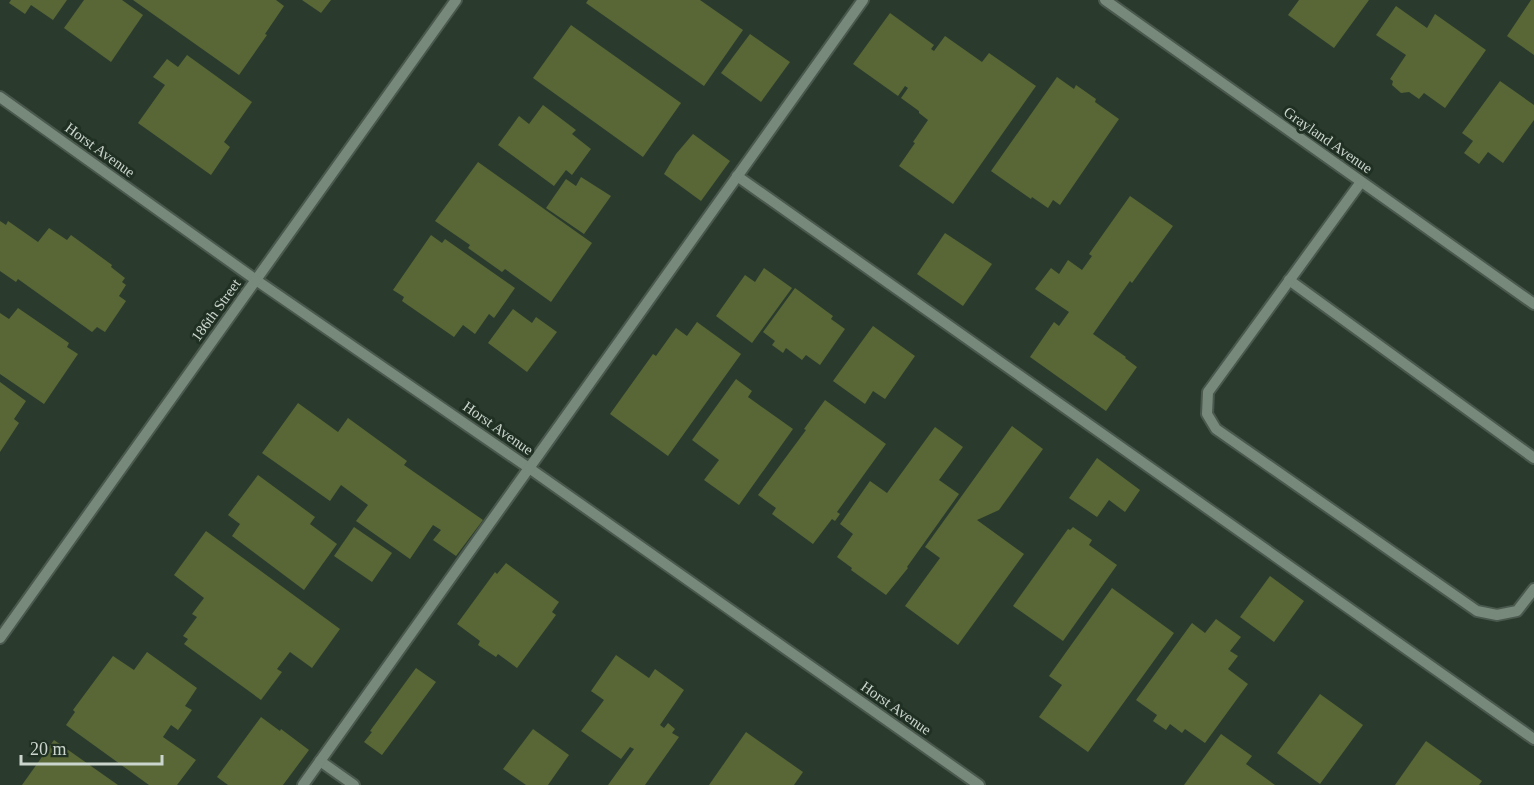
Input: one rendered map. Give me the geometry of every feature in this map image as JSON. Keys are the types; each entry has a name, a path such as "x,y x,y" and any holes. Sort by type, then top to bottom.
{"street":[{"name":"186th Street","path":"0,638 456,0"},
{"path":"303,785 863,0"},
{"name":"Grayland Avenue","path":"1105,0 1534,304"},
{"name":"Horst Avenue","path":"0,97 256,280 529,468 979,785"},
{"path":"737,176 1534,739"},
{"path":"1361,182 1208,392 1207,414 1216,429 1477,611 1497,615 1517,611 1534,589"},
{"path":"1289,280 1534,459"},
{"path":"320,761 354,785"}],"building":[{"path":"11,0 67,0 53,20 31,5 25,14 9,3"},
{"path":"84,0 122,0 143,15 111,62 64,28"},
{"path":"133,0 276,0 284,6 239,75"},
{"path":"302,0 331,0 321,13"},
{"path":"588,0 700,0 743,30 704,86 586,3"},
{"path":"1299,0 1369,0 1334,48 1288,15"},
{"path":"1531,0 1534,0 1534,55 1507,36"},
{"path":"1396,6 1427,28 1435,14 1486,50 1445,108 1424,93 1419,99 1409,92 1401,93 1392,85 1393,81 1390,79 1406,55 1376,35"},
{"path":"890,13 934,45 931,49 934,51 945,36 982,62 989,53 1036,86 953,204 899,166 928,120 901,98 908,88 905,86 898,96 853,64"},
{"path":"571,25 681,103 643,157 533,78"},
{"path":"750,34 790,62 761,102 721,73"},
{"path":"187,55 252,102 224,142 230,147 211,175 138,123 165,85 153,77 167,59 178,67"},
{"path":"1057,77 1074,89 1076,85 1119,119 1060,205 1053,200 1048,208 991,171"},
{"path":"1500,81 1534,105 1534,120 1503,163 1488,152 1479,164 1464,153 1473,141 1462,133"},
{"path":"543,105 576,130 572,134 591,149 572,175 566,170 554,186 498,145 519,116 529,124"},
{"path":"693,134 730,161 701,201 664,174 676,154"},
{"path":"478,162 592,243 551,302 505,269 502,272 468,248 470,245 435,221"},
{"path":"581,177 611,196 584,234 546,208 566,179 576,186"},
{"path":"1130,196 1173,226 1132,283 1130,281 1093,334 1137,367 1106,411 1030,357 1054,322 1059,326 1069,312 1035,289 1051,268 1059,274 1068,260 1082,270 1092,256 1089,254"},
{"path":"0,221 6,225 8,221 38,242 49,228 67,240 71,235 112,265 111,267 125,278 122,282 126,285 119,296 126,301 105,332 97,327 92,332 18,279 16,282 0,271"},
{"path":"945,233 992,264 963,306 917,274"},
{"path":"431,235 442,243 445,239 515,288 494,318 489,314 475,334 463,325 454,337 402,301 404,297 393,290"},
{"path":"764,268 792,288 752,343 716,316 745,275 755,282"},
{"path":"795,288 833,316 831,319 845,329 820,365 806,355 802,360 786,348 783,353 772,345 775,341 763,332"},
{"path":"18,308 69,343 67,347 78,354 44,404 0,374 0,313 9,319"},
{"path":"513,309 532,323 536,317 557,332 527,372 488,343"},
{"path":"697,322 741,354 668,456 610,414 653,354 656,356 676,328 687,336"},
{"path":"873,326 915,356 885,399 873,391 865,404 833,381"},
{"path":"736,379 752,391 748,397 793,429 739,505 704,480 719,460 692,440"},
{"path":"0,382 26,401 14,419 19,423 0,452"},
{"path":"825,400 886,444 837,512 840,514 835,521 832,519 813,544 772,514 776,508 758,495"},
{"path":"298,403 338,432 348,418 407,461 404,465 483,520 456,556 433,540 441,530 433,525 410,559 356,521 368,505 341,485 330,501 262,453"},
{"path":"1012,426 1043,449 999,510 977,520 1024,554 958,645 905,606 940,558 925,547"},
{"path":"935,427 963,447 939,480 959,494 908,568 886,595 837,557 853,534 840,524 870,481 887,493"},
{"path":"1097,458 1140,490 1125,512 1109,500 1097,517 1069,498"},
{"path":"258,475 315,517 310,524 337,544 304,590 232,536 240,524 228,515"},
{"path":"354,527 392,553 372,582 334,556"},
{"path":"1073,527 1092,540 1089,545 1117,565 1063,641 1013,606 1068,529"},
{"path":"206,531 340,629 312,668 290,652 277,669 282,672 261,700 184,644 188,639 183,636 197,617 192,614 204,598 174,575"},
{"path":"506,563 559,602 552,612 556,615 517,668 498,654 496,657 478,645 480,641 457,624 495,572 497,574"},
{"path":"1270,576 1304,601 1274,642 1240,617"},
{"path":"1112,588 1174,633 1088,752 1039,717 1062,685 1049,676"},
{"path":"1216,619 1241,637 1230,651 1238,656 1228,669 1248,684 1205,743 1185,729 1182,733 1170,724 1166,730 1153,721 1157,715 1136,700 1192,623 1205,633"},
{"path":"147,652 197,688 185,706 192,710 178,730 171,725 163,737 196,760 177,785 149,785 66,725 75,712 73,710 113,656 134,670"},
{"path":"616,655 649,678 655,669 684,690 660,725 664,728 668,723 675,729 672,733 679,737 645,785 608,785 634,749 630,747 621,759 581,731 604,700 591,691"},
{"path":"416,668 436,682 382,755 364,742"},
{"path":"1320,694 1363,725 1320,784 1277,753"},
{"path":"261,717 309,750 283,785 228,785 217,777"},
{"path":"533,729 569,755 548,785 526,785 503,769"},
{"path":"746,732 803,772 794,785 709,785"},
{"path":"1221,734 1252,756 1246,764 1275,785 1184,785"},
{"path":"54,740 118,785 22,785"},
{"path":"1426,741 1482,781 1479,785 1395,785"}]}
